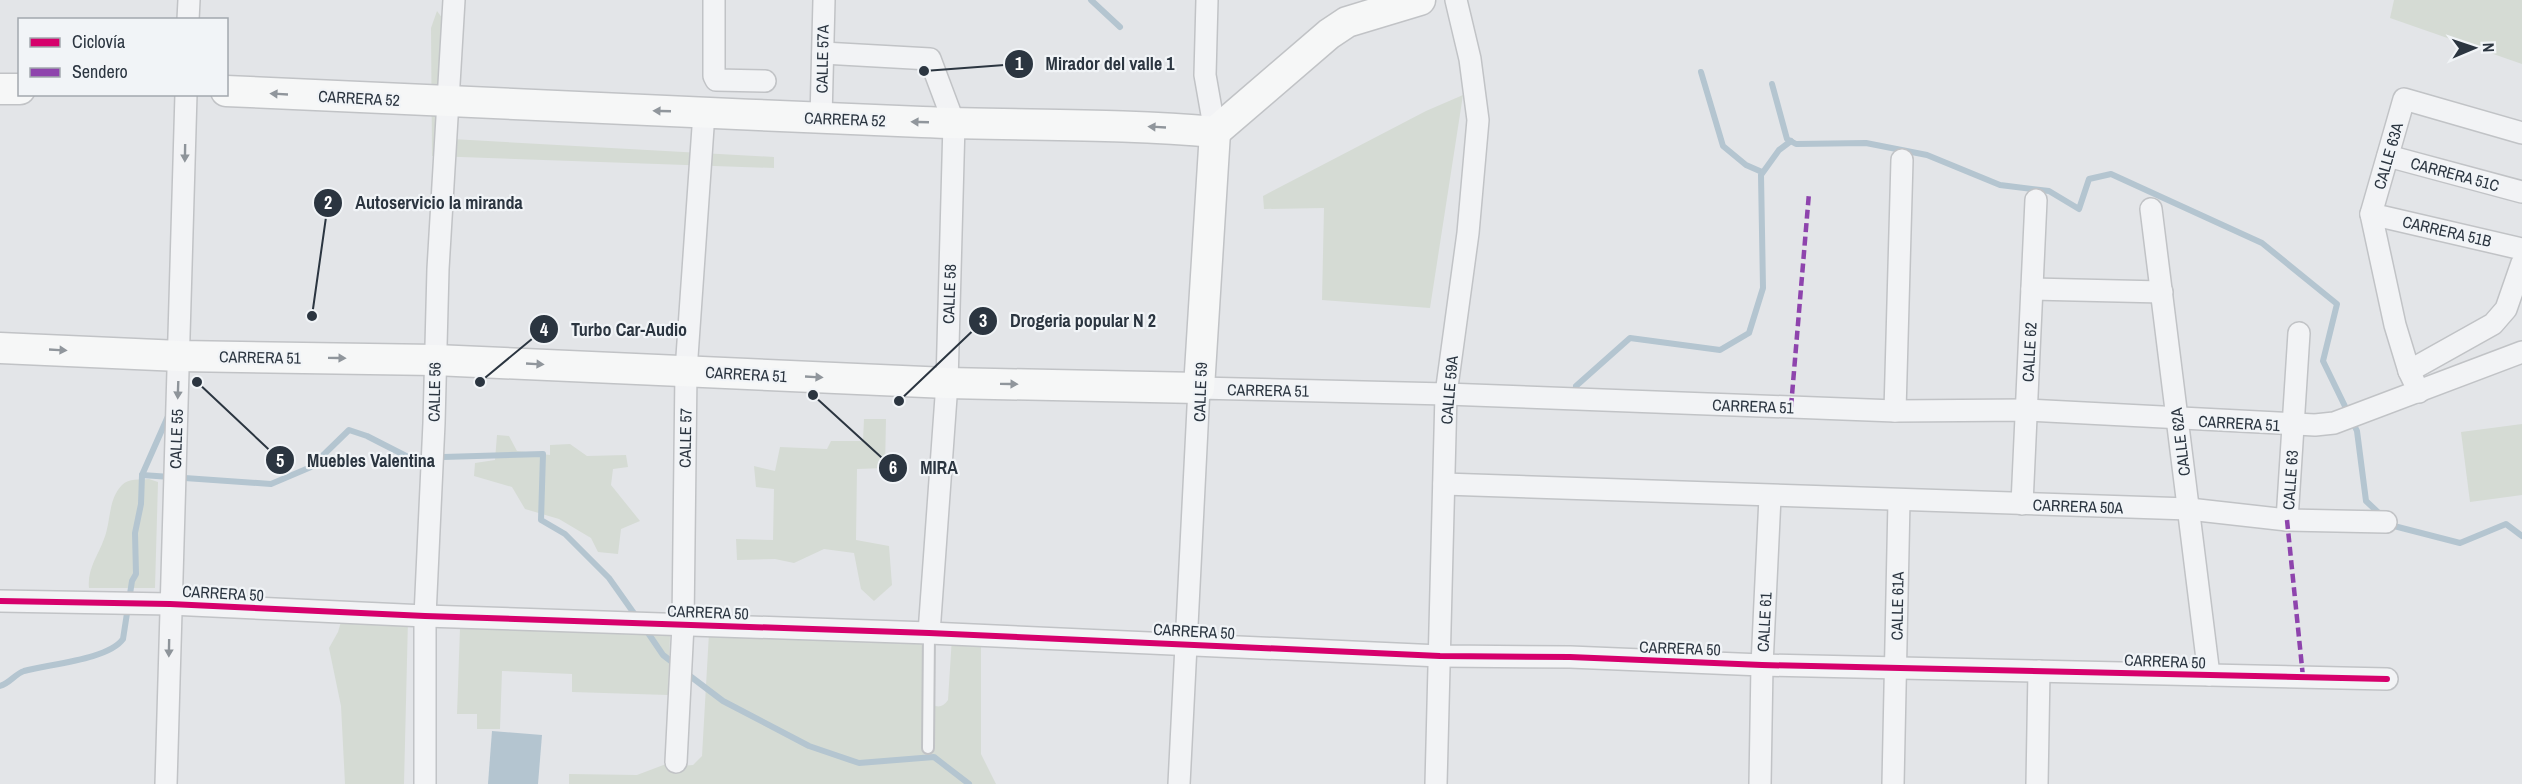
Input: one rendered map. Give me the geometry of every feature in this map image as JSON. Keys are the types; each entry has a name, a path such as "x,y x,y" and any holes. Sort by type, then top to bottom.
{"main road":[{"path":"1215,132 1329,34 1347,22 1420,0"},
{"path":"0,89 18,89"},
{"name":"CARRERA 52","path":"228,91 446,103 954,123 1156,127 1215,132"},
{"name":"CALLE 59","path":"1199,388 1215,132"},
{"name":"CARRERA 51","path":"0,348 180,356 435,360 947,383 1199,388"}],"street":[{"path":"188,18 189,0"},
{"name":"CALLE 56","path":"425,784 425,616 446,103 454,0"},
{"path":"714,0 714,76 716,80 765,81"},
{"name":"CALLE 57A","path":"821,118 824,0"},
{"name":"CALLE 59","path":"1207,0 1205,75 1215,132"},
{"name":"CALLE 59A","path":"1436,784 1446,394 1468,233 1478,120 1470,59 1456,0"},
{"name":"CALLE 58","path":"823,53 930,59 954,123 947,383 929,633"},
{"name":"CALLE 55","path":"166,784 186,96"},
{"name":"CALLE 63A","path":"2371,214 2404,99 2522,133"},
{"name":"CALLE 57","path":"676,762 683,625 686,371 704,113"},
{"name":"CARRERA 51C","path":"2388,156 2522,192"},
{"path":"1895,411 1902,160"},
{"name":"CALLE 62","path":"2022,504 2036,200"},
{"name":"CALLE 62A","path":"2151,209 2209,675"},
{"path":"2371,214 2395,325 2409,371 2412,395"},
{"name":"CARRERA 51B","path":"2371,214 2522,249"},
{"path":"2409,371 2493,324 2506,309 2522,263"},
{"path":"2032,289 2162,292"},
{"name":"CALLE 63","path":"2287,520 2299,333"},
{"name":"CARRERA 51","path":"1199,388 1446,394 1895,411 2026,410 2293,425 2334,423 2522,352"},
{"name":"CALLE 59","path":"1179,784 1199,388"},
{"name":"CARRERA 50A","path":"1444,484 1770,497 2188,509 2287,520 2386,522"},
{"name":"CALLE 61","path":"1760,784 1762,665 1770,497"},
{"name":"CALLE 61A","path":"1893,784 1899,501"},
{"name":"CARRERA 50","path":"0,601 170,604 425,616 929,633 1440,656 1570,657 1762,665 2387,679"},
{"path":"2037,784 2039,671"}],"lane":[{"name":"CALLE 58","path":"928,748 929,633"}],"shaded area":[{"path":"2394,0 2522,0 2522,64 2390,18"},
{"path":"437,11 446,23 452,139 774,157 774,168 432,156 431,28"},
{"path":"1463,95 1430,308 1322,300 1324,208 1264,209 1263,196 1426,111"},
{"path":"864,419 886,419 885,468 857,469 856,540 889,546 892,585 874,601 861,589 854,553 824,549 794,563 775,559 737,560 736,539 773,540 774,489 756,487 754,466 775,471 780,447 827,449 831,441 863,441"},
{"path":"2522,424 2522,495 2470,502 2461,432"},
{"path":"497,435 509,436 517,451 550,455 550,445 570,444 587,456 626,455 628,467 613,469 611,485 640,521 621,529 618,554 598,552 591,538 559,519 525,509 512,487 474,476 475,463 495,460"},
{"path":"149,479 158,482 155,588 89,588 91,569 104,539 117,491 128,481"},
{"path":"342,618 408,619 404,784 345,784 341,706 329,648 338,632"},
{"path":"460,628 670,635 668,695 572,692 572,674 502,671 500,729 477,729 477,714 457,714"},
{"path":"709,633 932,636 933,705 937,706 943,705 948,700 952,637 981,638 981,754 996,784 569,784 569,774 637,775 674,761 680,766 693,765 702,756"}],"water":[{"path":"492,731 542,735 538,784 488,784"}],"waterway":[{"path":"1091,0 1120,27"},
{"path":"1701,72 1723,146 1746,165 1762,172"},
{"path":"1772,84 1787,139 1796,144 1866,143 1927,155 2000,185 2049,191 2079,209 2089,179 2111,174 2262,243 2337,304 2323,361 2357,431 2366,501 2382,516"},
{"path":"1576,386 1630,338 1720,350 1749,333 1763,288 1761,175 1779,150 1791,141"},
{"path":"0,686 24,671 105,652 123,639 132,581 136,574 135,533 141,504 142,475 169,414"},
{"path":"142,475 271,484 311,467 349,430 367,436 410,458 543,454 541,520 565,534 609,578 638,619"},
{"path":"2390,522 2394,526 2460,543 2506,524 2522,536"},
{"path":"644,627 663,655 676,665"},
{"path":"686,673 723,701 809,746 859,763 934,757 969,784"}],"marked path":[{"path":"1791,407 1809,193"},
{"path":"2287,520 2303,677"}],"cycle path":[{"path":"0,601 170,604 425,616 929,633 1440,656 1570,657 1762,665 2387,679"}],"place":[{"name":"Mirador del valle 1","path":"924,71"},
{"name":"Autoservicio la miranda","path":"312,316"},
{"name":"Muebles Valentina","path":"197,382"},
{"name":"Turbo Car-Audio","path":"480,382"},
{"name":"MIRA","path":"813,395"},
{"name":"Drogeria popular N 2","path":"899,401"}]}
